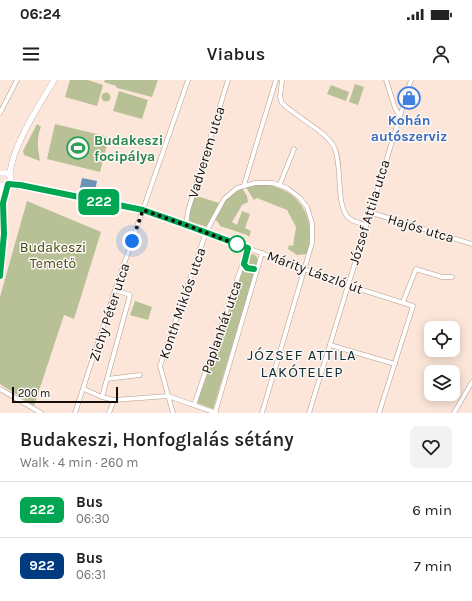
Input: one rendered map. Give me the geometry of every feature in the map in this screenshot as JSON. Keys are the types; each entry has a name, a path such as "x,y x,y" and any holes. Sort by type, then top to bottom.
{"main road":[{"path":"3,203 13,158 23,135 54,80"},
{"path":"10,176 1,173 13,158"},
{"path":"0,276 4,234 3,203 0,185 8,185"}],"street":[{"path":"0,113 17,80"},
{"name":"Zichy Péter utca","path":"75,413 115,290 188,80"},
{"name":"Vadverem utca","path":"186,225 188,211 228,80"},
{"path":"262,413 305,270 312,243 313,231 311,218 307,207 300,198 280,184 267,182 244,185 276,80"},
{"path":"282,80 280,97 282,103 328,139 334,147 337,158 344,212 350,220 366,225"},
{"path":"386,80 395,108 399,115"},
{"name":"József Attila utca","path":"309,413 369,212 411,80"},
{"path":"280,184 294,149"},
{"name":"Márity László út","path":"10,176 20,185"},
{"name":"Márity László út","path":"8,185 20,185 143,210 347,285 403,302"},
{"name":"Konth Miklós utca","path":"168,396 161,375 160,366 206,232 224,199 244,185"},
{"name":"Hajós utca","path":"369,212 472,244"},
{"name":"Paplanhát utca","path":"194,405 248,248"},
{"path":"84,389 102,397 114,400 168,396 216,413 262,253"},
{"path":"379,413 413,306 403,302 416,269 442,277 452,277"},
{"path":"102,397 130,295 115,290"},
{"path":"330,345 395,364"},
{"path":"107,379 140,375"},
{"path":"454,413 472,382"},
{"path":"0,389 41,413"},
{"path":"168,396 173,413"},
{"path":"109,413 114,400"}],"green space":[{"path":"70,80 88,80 103,85 97,106 65,97"},
{"path":"105,80 158,80 152,97 117,88 116,86 104,82"},
{"path":"355,84 364,87 358,105 349,102"},
{"path":"331,85 349,92 346,101 327,94"},
{"path":"119,91 148,100 142,119 113,111"},
{"path":"106,92 111,97 106,102 101,97"},
{"path":"37,124 41,127 38,140 40,161 24,155 23,151"},
{"name":"Budakeszi focipálya","path":"55,124 109,137 100,172 47,159"},
{"path":"263,184 276,187 287,192 296,199 303,208 310,229 310,241 307,254 297,255 288,249 289,245 293,246 296,227 287,210 257,198 254,200 245,186"},
{"path":"242,188 247,196 248,202 242,205 232,222 237,225 242,211 250,214 245,228 251,231 249,237 220,226 214,219 224,201"},
{"path":"194,195 219,203 207,227 191,222 188,219"},
{"name":"Budakeszi Temető","path":"27,201 101,232 74,319 64,315 34,406 0,384 0,297"},
{"path":"251,254 256,256 258,261 256,266 251,268 246,266 244,261 246,256"},
{"path":"244,266 249,270 255,270 213,409 197,403"},
{"path":"135,301 152,307 148,320 130,315"}],"water":[{"path":"82,178 97,181 95,191 80,188"}],"bus line":[{"name":"222","path":"0,276 4,234 3,203 8,184 20,185 143,210 248,248 243,261 247,268 254,269"}],"place":[{"name":"Kohán autószerviz","path":"409,98"},
{"name":"Budakeszi focipálya","path":"78,148"}],"district":[{"name":"JÓZSEF ATTILA LAKÓTELEP","path":"302,364"}],"route":[{"path":"132,241 143,210 238,245 237,244"}]}
